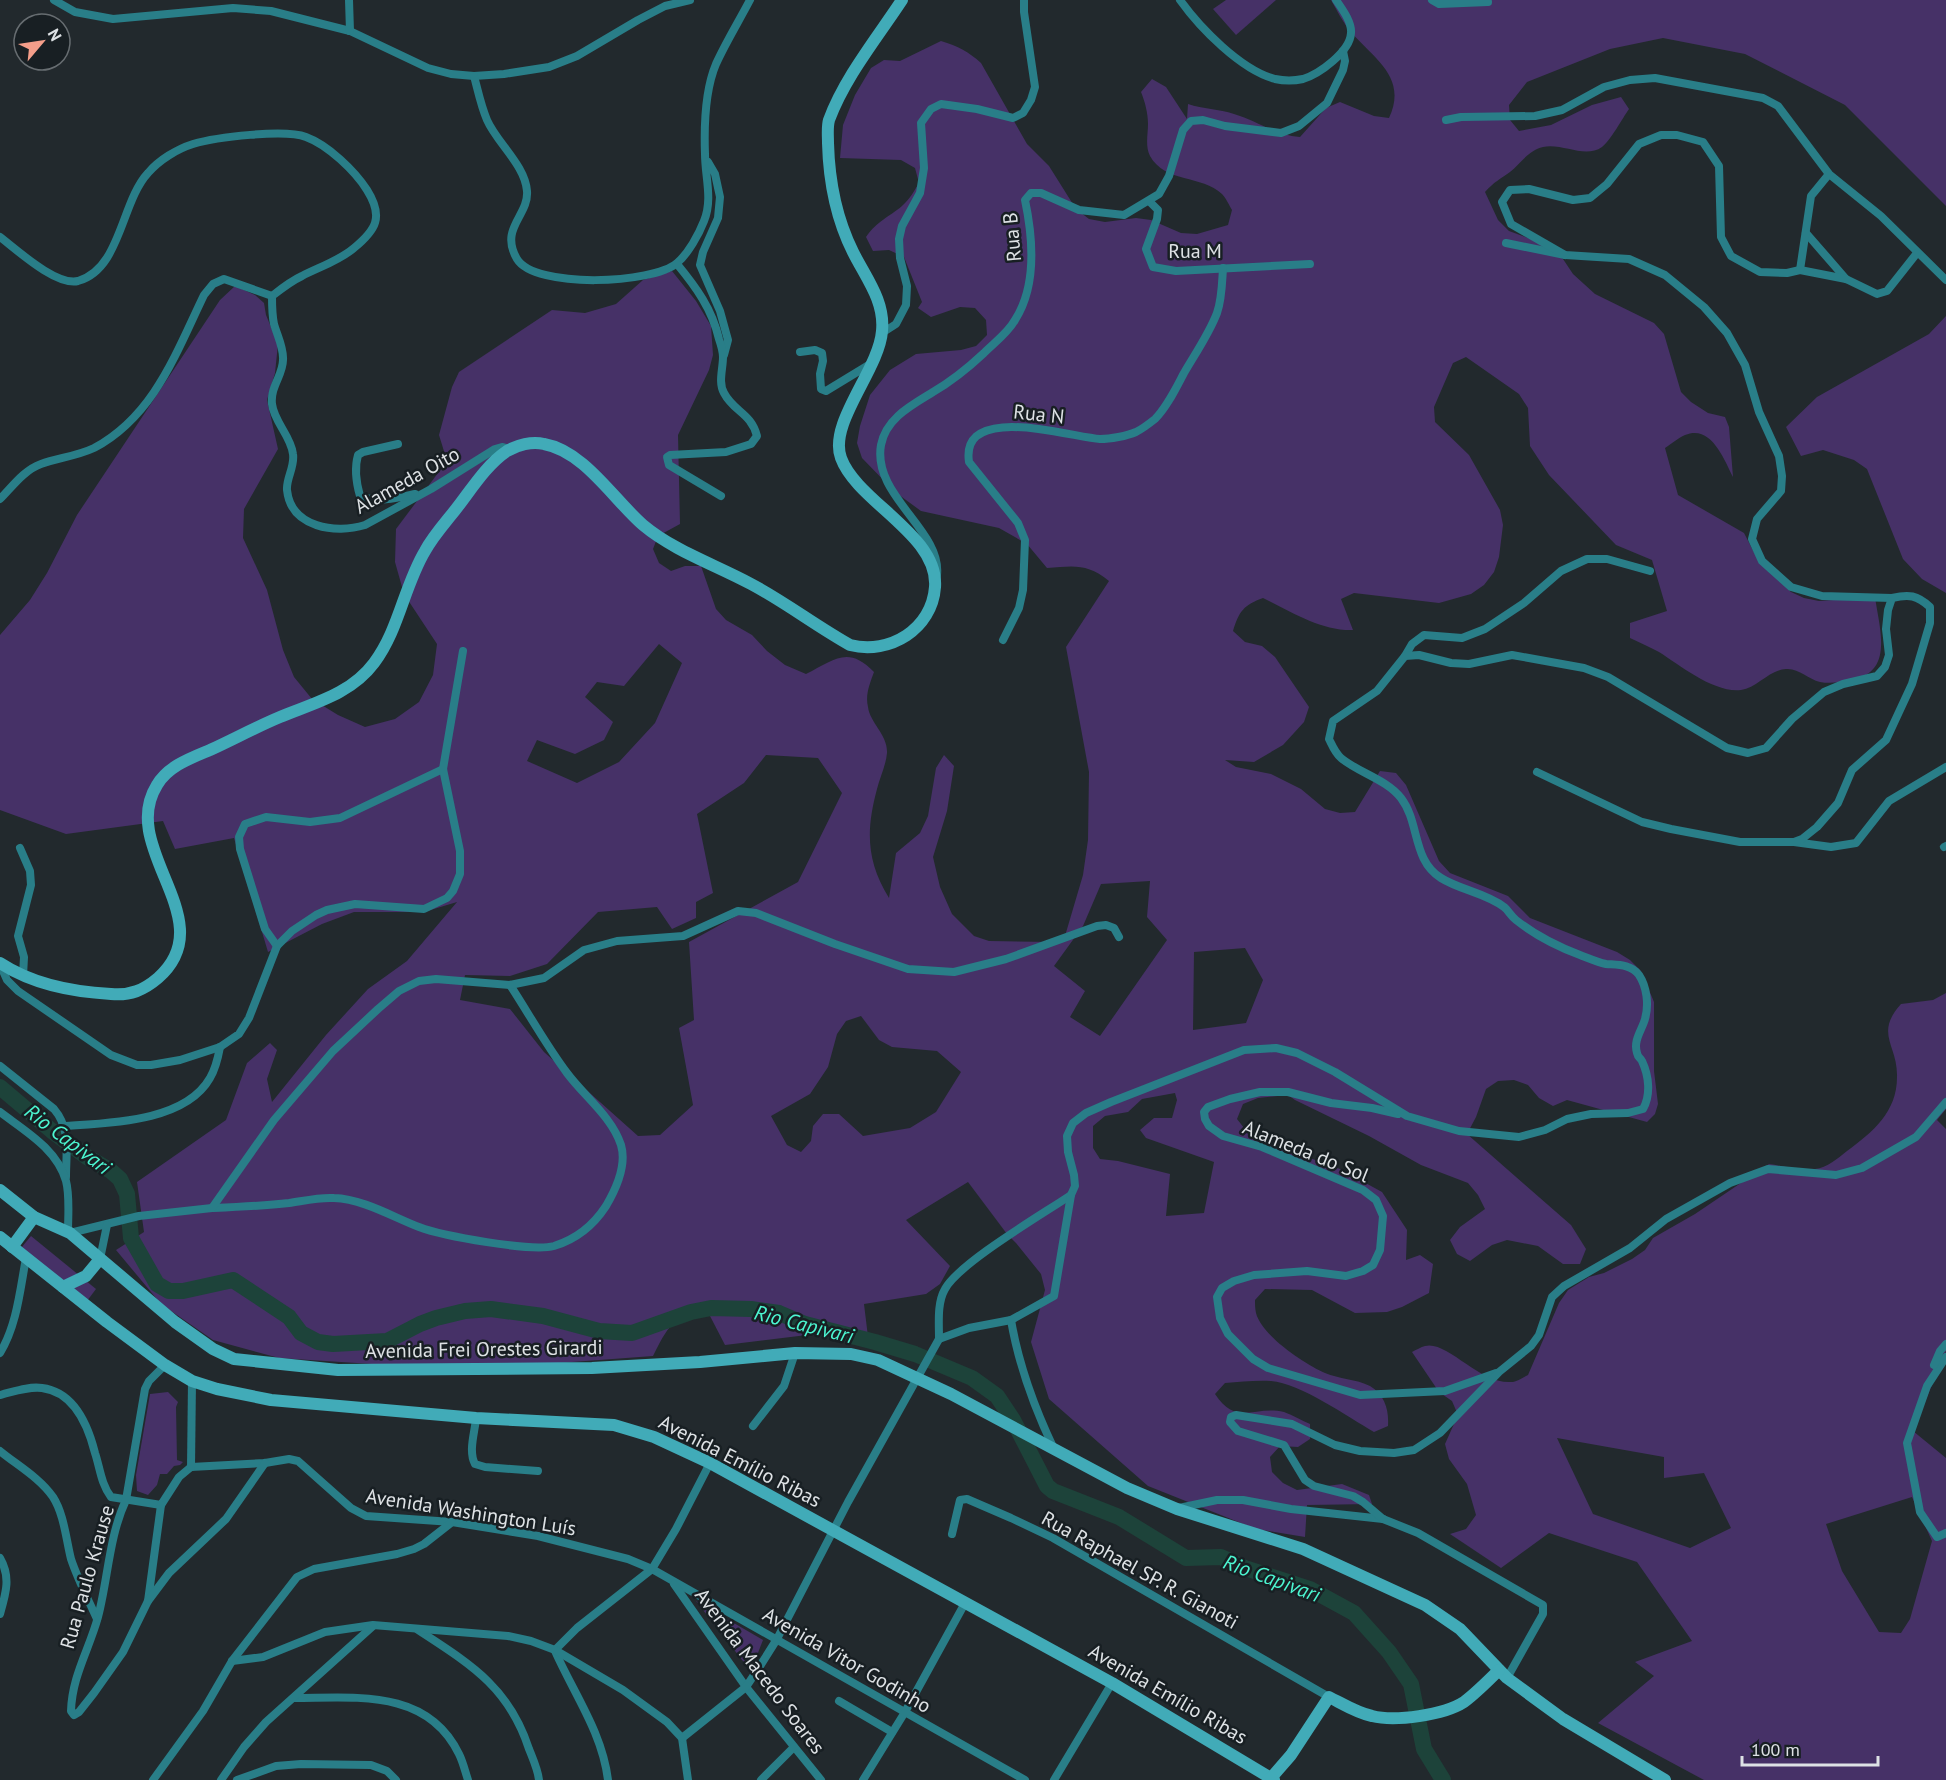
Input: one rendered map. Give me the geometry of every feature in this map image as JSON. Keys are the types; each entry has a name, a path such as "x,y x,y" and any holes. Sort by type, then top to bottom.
{"street":[{"path":"54,0 75,12 113,19 233,8 271,11 350,31 428,68 451,74 474,76 549,67 578,56 665,6 690,0"},
{"path":"350,0 350,31"},
{"path":"474,76 487,121 512,157 523,177 527,191 525,204 513,226 511,243 518,259 526,268 559,278 603,280 657,272 677,264 705,221 708,205 708,180 704,156 709,89 715,66 750,0"},
{"path":"0,964 23,976 58,987 117,995 136,992 154,981 171,963 180,940 176,904 150,840 147,819 156,786 180,763 350,687 365,674 377,659 391,632 424,552 486,470 510,449 524,444 544,443 569,453 643,525 664,540 753,585 850,645 874,648 889,644 909,634 920,625 932,605 936,585 929,560 918,543 897,520 856,482 840,457 839,440 843,423 875,361 882,333 883,317 879,301 842,227 829,170 828,123 842,91 902,0"},
{"path":"882,333 896,324 906,305 907,286 900,258 899,239 902,226 920,193 924,168 921,123 931,109 941,104 977,108 1013,118 1023,113 1031,100 1035,87 1024,0"},
{"path":"1180,0 1231,55 1249,67 1275,79 1290,81 1302,79 1320,71 1349,43 1352,32 1345,13 1336,0"},
{"path":"1432,0 1439,4 1488,2"},
{"name":"Rua B","path":"936,585 938,565 935,552 896,497 883,471 881,446 888,426 906,408 961,374 1015,321 1024,303 1031,271 1028,214 1025,200 1031,193 1041,193 1079,210 1124,215 1159,194 1169,176 1183,130 1191,121 1203,120 1225,126 1281,133 1299,126 1327,103 1343,70 1345,61 1343,51"},
{"path":"1446,120 1461,117 1535,116 1562,110 1604,87 1630,80 1655,78 1763,98 1778,106 1829,174 1881,216 1946,280"},
{"path":"0,237 51,274 64,280 76,281 93,274 103,264 113,246 136,189 148,172 170,154 194,144 234,137 278,134 304,136 322,144 336,155 367,190 376,210 376,225 368,236 352,250 302,276 272,296 224,279 213,284 204,295 158,389 142,410 118,432 93,448 41,464 27,471 0,499"},
{"path":"1565,255 1511,224 1502,202 1510,190 1530,189 1573,200 1590,198 1607,184 1639,144 1661,135 1677,135 1703,142 1719,166 1721,237 1731,256 1760,272 1787,273 1800,270 1846,279 1877,294 1887,291 1917,253"},
{"path":"704,156 715,174 720,197 718,218 703,252 700,265 720,311 729,340 723,356 721,373 723,391 730,402 754,424 757,435 751,444 726,452 667,457 669,465 721,496"},
{"path":"1800,270 1811,196 1829,174"},
{"name":"Rua M","path":"1149,201 1158,210 1146,249 1153,267 1176,271 1310,264"},
{"path":"1806,233 1846,279"},
{"path":"1506,243 1565,255 1629,259 1665,275 1704,307 1727,333 1745,365 1759,412 1779,456 1782,476 1781,491 1757,519 1752,539 1762,561 1791,587 1822,596 1892,598 1906,594 1920,598 1930,607 1930,623 1912,684 1886,740 1852,770 1838,803 1822,822 1809,834 1794,842"},
{"path":"677,264 705,302 716,324 723,356"},
{"name":"Rua N","path":"1003,640 1021,599 1025,540 1018,524 969,462 970,444 976,436 983,432 1004,427 1026,427 1102,439 1136,432 1155,419 1170,398 1218,312 1223,268"},
{"name":"Alameda Oito","path":"272,296 272,312 284,361 272,390 272,404 294,458 287,481 287,493 302,517 316,526 335,530 365,525 495,449 502,447 510,449"},
{"path":"800,352 815,350 822,353 821,389 826,391 875,361"},
{"path":"398,444 358,454 356,480 360,496 368,499 389,500 430,489"},
{"path":"937,1342 969,1328 1011,1320 1054,1296 1071,1195 1075,1186 1066,1136 1073,1123 1086,1113 1111,1102 1244,1050 1276,1048 1297,1053 1335,1072 1407,1116 1459,1131 1519,1137 1545,1130 1567,1119 1591,1114 1628,1113 1643,1109 1648,1101 1648,1084 1636,1047 1639,1030 1645,1020 1647,1004 1646,989 1638,974 1618,964 1606,964 1590,959 1540,938 1514,919 1504,907 1441,879 1426,863 1401,798 1384,783 1339,757 1329,738 1333,721 1377,691 1412,644 1424,635 1462,638 1485,629 1524,603 1560,571 1587,559 1607,559 1650,571"},
{"path":"1405,656 1419,655 1452,663 1469,664 1512,655 1584,668 1608,677 1727,748 1748,753 1766,748 1792,719 1824,693 1843,684 1877,676 1885,667 1889,655 1887,619 1892,598"},
{"path":"0,964 8,980 18,991 111,1055 136,1065 151,1065 180,1060 220,1047 239,1034 249,1018 277,946 292,931 327,910 355,904 424,909 447,898 453,891 460,874 460,851 443,769 463,651"},
{"path":"1537,772 1642,822 1661,827 1740,842 1794,842 1831,847 1856,843 1888,801 1946,767"},
{"path":"277,946 265,929 240,849 239,837 245,824 266,817 310,822 340,818 443,769"},
{"path":"20,848 30,871 31,885 18,936 25,963 23,976"},
{"path":"212,1208 274,1120 333,1051 399,991 419,981 436,979 510,985 544,978 584,950 617,941 683,936 738,911 756,913 835,944 909,969 954,972 1006,959 1106,925 1114,928 1119,937"},
{"path":"0,1066 54,1109 66,1128 69,1233 140,1216 334,1198 355,1202 423,1229 480,1241 551,1247 585,1232 603,1210 616,1189 622,1158 621,1146 604,1117 567,1072 510,985"},
{"path":"66,1128 150,1116 174,1108 193,1098 209,1081 216,1067 220,1047"},
{"name":"Alameda do Sol","path":"1407,1116 1372,1108 1331,1103 1288,1092 1260,1092 1208,1107 1204,1112 1204,1119 1209,1126 1223,1136 1262,1147 1363,1190 1376,1200 1383,1216 1380,1250 1372,1265 1363,1271 1346,1275 1307,1271 1254,1275 1244,1278 1222,1288 1217,1297 1220,1318 1228,1334 1253,1359 1268,1368 1360,1395 1445,1391 1499,1372"},
{"path":"1383,1519 1353,1496 1314,1485 1305,1480 1284,1445 1238,1431 1230,1422 1231,1417 1236,1414 1292,1424 1335,1445 1360,1450 1394,1453 1414,1450 1440,1433 1499,1372 1531,1346 1539,1335 1552,1297 1564,1286 1630,1248 1666,1219 1730,1183 1768,1169 1836,1175 1862,1168 1916,1137 1946,1102"},
{"path":"0,1112 51,1153 66,1183"},
{"name":"Avenida Frei Orestes Girardi","path":"0,1190 34,1217 69,1233 198,1340 234,1359 338,1370 563,1369 700,1362 795,1353 851,1354 878,1360 919,1375 1008,1426 1127,1488 1177,1509 1303,1549 1425,1605 1460,1629 1503,1674 1563,1719 1665,1780"},
{"path":"682,1738 746,1687 777,1639 937,1342 940,1305 945,1288 954,1277 981,1255 1071,1195"},
{"path":"12,1246 34,1217"},
{"path":"63,1287 86,1276 100,1259 107,1225"},
{"name":"Avenida Emílio Ribas","path":"0,1237 165,1365 192,1381 217,1389 271,1400 476,1418 614,1425 654,1437 710,1463 1113,1683 1272,1779 1291,1755 1329,1697"},
{"path":"0,1353 8,1340 14,1320 26,1258"},
{"path":"1011,1320 1017,1356 1026,1384 1054,1450"},
{"path":"1946,1344 1940,1351 1907,1443 1920,1512 1937,1537 1946,1533"},
{"path":"753,1426 784,1386 795,1353"},
{"path":"1927,1386 1946,1356"},
{"name":"Rua Paulo Krause","path":"161,1505 148,1601 123,1652 94,1694 74,1715 71,1711 75,1676 97,1619 118,1516 126,1500 145,1389 149,1381 165,1365"},
{"path":"0,1395 41,1388 60,1393 75,1407 85,1424 106,1491 111,1497 161,1505 179,1477 191,1467 192,1381"},
{"path":"476,1418 472,1450 475,1464 485,1467 538,1471"},
{"path":"0,1451 39,1481 52,1495 58,1507 80,1584 97,1619"},
{"name":"Avenida Washington Luís","path":"191,1467 265,1463 289,1459 298,1461 351,1508 366,1516 452,1522 549,1538 628,1559 652,1569"},
{"path":"148,1601 169,1573 226,1519 243,1498 265,1463"},
{"path":"555,1650 577,1628 652,1569 676,1529 710,1463"},
{"name":"Rua Raphael SP. R. Gianoti","path":"952,1534 960,1500 967,1499 1011,1518 1053,1538 1329,1697"},
{"path":"1177,1509 1216,1500 1243,1500 1291,1509 1383,1519 1418,1533 1544,1605 1543,1614 1503,1674 1455,1707 1427,1714 1374,1717 1329,1697"},
{"path":"153,1780 203,1711 232,1661 297,1577 305,1571 414,1549 452,1522"},
{"path":"0,1558 7,1574 7,1589 0,1614"},
{"name":"Avenida Vitor Godinho","path":"652,1569 1024,1780"},
{"name":"Avenida Macedo Soares","path":"672,1581 691,1605 746,1687 821,1780"},
{"path":"691,1605 700,1597"},
{"path":"862,1780 905,1712 965,1603"},
{"path":"232,1661 263,1657 325,1632 374,1626 508,1636 531,1641 555,1650 623,1690 667,1722 682,1738 688,1780"},
{"path":"221,1780 259,1730 374,1626"},
{"path":"418,1630 467,1662 501,1693 523,1729 539,1780"},
{"path":"555,1650 591,1721 604,1754 608,1780"},
{"path":"1054,1780 1113,1683"},
{"path":"294,1698 361,1698 395,1701 423,1713 442,1728 459,1753 468,1780"},
{"path":"839,1701 892,1732"},
{"path":"761,1780 794,1747"},
{"path":"237,1780 276,1766 302,1764 371,1765 387,1771 396,1780"}],"shaded area":[{"path":"1226,0 1276,0 1236,35 1213,9"},
{"path":"1331,0 1946,0 1946,206 1845,105 1745,54 1663,38 1610,49 1527,82 1509,105 1510,120 1519,131 1551,125 1592,105 1621,97 1629,109 1613,135 1602,147 1588,152 1551,146 1543,147 1529,154 1485,192 1498,220 1509,231 1539,242 1563,259 1573,274 1595,294 1654,323 1664,334 1681,392 1708,413 1725,417 1729,427 1733,477 1721,453 1709,439 1702,434 1685,435 1665,448 1678,495 1744,533 1758,560 1791,592 1819,601 1875,597 1881,647 1879,659 1874,668 1865,676 1828,683 1816,681 1795,670 1786,669 1774,672 1747,689 1731,690 1709,683 1659,652 1630,638 1630,623 1667,611 1652,560 1616,545 1549,475 1530,446 1528,408 1519,394 1466,357 1453,363 1434,407 1435,422 1469,455 1500,510 1503,525 1499,557 1494,572 1484,585 1471,594 1439,603 1354,593 1341,599 1353,630 1318,624 1263,598 1251,603 1243,610 1235,624 1233,631 1245,642 1262,646 1275,657 1309,707 1304,722 1283,745 1254,762 1225,760 1236,767 1271,774 1301,789 1325,809 1340,813 1355,812 1380,771 1396,773 1406,785 1439,861 1450,873 1508,896 1530,918 1617,952 1630,960 1641,971 1654,1002 1654,1071 1658,1104 1655,1114 1647,1122 1567,1100 1553,1106 1539,1098 1528,1085 1514,1080 1498,1081 1486,1089 1467,1134 1571,1225 1586,1249 1580,1264 1563,1264 1538,1246 1507,1240 1492,1245 1470,1261 1457,1254 1450,1240 1460,1227 1485,1209 1478,1195 1468,1183 1421,1165 1288,1095 1258,1098 1243,1104 1237,1119 1248,1133 1263,1141 1340,1169 1382,1192 1407,1230 1406,1260 1420,1255 1433,1264 1429,1293 1387,1312 1355,1313 1312,1290 1265,1289 1255,1300 1256,1313 1260,1322 1266,1331 1285,1348 1325,1373 1365,1384 1375,1390 1385,1403 1388,1426 1374,1432 1324,1402 1283,1383 1248,1381 1225,1383 1215,1394 1231,1410 1246,1413 1284,1412 1310,1424 1310,1439 1298,1447 1280,1446 1270,1457 1272,1472 1283,1483 1297,1490 1342,1484 1369,1495 1372,1504 1307,1505 1305,1537 1256,1529 1148,1486 1049,1399 1031,1342 1045,1290 1041,1274 968,1182 906,1220 950,1266 940,1284 926,1294 864,1304 868,1337 807,1335 725,1345 710,1316 697,1316 687,1317 673,1324 653,1356 465,1370 279,1358 213,1340 161,1304 116,1250 144,1232 137,1182 226,1120 247,1063 270,1043 277,1050 267,1079 272,1102 326,1035 368,989 407,961 457,902 424,912 354,912 322,924 268,952 234,838 175,849 163,821 66,834 0,810 0,635 30,600 47,573 77,515 220,300 235,286 255,295 264,303 266,315 278,344 275,373 267,400 278,449 244,509 243,538 267,590 283,650 294,677 312,699 338,715 365,727 395,719 419,702 433,675 437,644 404,594 395,562 396,529 447,461 439,435 452,387 459,372 552,310 585,313 616,304 643,280 672,271 696,301 711,326 713,355 709,370 678,435 680,524 658,536 653,549 659,563 671,571 685,566 701,566 716,609 726,620 752,635 785,665 806,674 833,660 848,657 865,664 874,672 868,689 867,703 869,713 885,740 887,753 873,804 870,845 876,871 889,898 896,853 920,833 928,816 936,768 944,755 954,766 947,811 933,857 940,887 952,914 974,936 989,941 1052,942 1065,936 1083,875 1088,840 1089,772 1066,647 1109,581 1087,568 1073,566 1047,568 1027,544 999,528 921,511 895,492 862,458 857,443 860,426 870,395 890,370 916,354 961,350 976,346 987,335 986,320 975,308 960,307 931,317 918,308 922,302 904,257 889,250 873,251 866,237 870,231 905,203 919,183 915,168 901,160 840,158 843,125 855,95 871,68 884,60 900,61 941,41 963,50 981,63 1027,144 1049,166 1076,209 1089,219 1105,222 1136,218 1151,220 1181,233 1197,234 1228,225 1232,210 1223,196 1214,188 1165,171 1150,156 1147,116 1141,92 1152,79 1166,87 1187,119 1188,104 1234,114 1282,134 1300,137 1326,108 1340,102 1374,116 1389,118 1394,104 1391,80 1378,60 1348,28","holes":["659,644 682,663 655,723 619,762 577,783 527,761 537,740 575,754 604,740 613,722 585,697 597,682 624,686","766,755 818,758 842,793 798,882 689,942 694,1020 679,1028 693,1105 660,1135 638,1136 544,1052 510,1009 460,1000 465,975 510,976 547,964 598,912 657,907 672,929 696,918 696,902 713,893 697,814 744,783","1150,881 1147,917 1167,940 1100,1036 1070,1017 1085,991 1054,966 1083,926 1101,884","1245,948 1263,980 1246,1023 1193,1030 1194,952","861,1016 879,1040 892,1047 937,1051 961,1072 936,1112 910,1128 863,1136 839,1114 823,1114 813,1126 811,1141 801,1152 787,1145 771,1116 810,1094 828,1067 837,1034 846,1021","1175,1093 1177,1100 1172,1118 1154,1118 1140,1130 1146,1138 1214,1162 1204,1213 1166,1216 1170,1174 1118,1161 1100,1159 1093,1148 1093,1126 1105,1116 1128,1112 1142,1099"]},
{"path":"1946,316 1946,593 1922,579 1903,559 1867,469 1854,460 1823,450 1801,456 1786,427 1817,397 1929,334"},
{"path":"1946,993 1946,1109 1937,1120 1946,1129 1946,1351 1913,1431 1946,1458 1946,1780 1704,1780 1598,1723 1654,1676 1635,1662 1692,1641 1637,1562 1549,1533 1501,1568 1450,1534 1466,1529 1476,1515 1467,1484 1449,1459 1445,1444 1458,1415 1452,1401 1439,1392 1412,1352 1425,1346 1443,1349 1476,1370 1499,1381 1513,1382 1528,1375 1559,1303 1568,1290 1589,1277 1604,1273 1632,1259 1645,1250 1653,1238 1695,1214 1769,1164 1804,1169 1824,1167 1866,1136 1888,1111 1896,1089 1896,1066 1888,1032 1893,1014 1901,1004 1933,1000","holes":["1557,1438 1664,1457 1664,1478 1704,1473 1731,1528 1690,1548 1593,1514","1912,1497 1932,1541 1910,1619 1901,1633 1879,1632 1842,1571 1826,1524"]},
{"path":"31,1236 96,1289 87,1301 21,1248"},
{"path":"168,1392 178,1402 176,1407 177,1460 183,1462 174,1466 167,1474 160,1474 157,1485 148,1495 137,1491 136,1475 150,1394"},
{"path":"696,1601 763,1640 754,1663 746,1665"}],"waterway":[{"name":"Rio Capivari","path":"0,1087 52,1131 120,1179 127,1194 131,1238 157,1284 169,1291 183,1291 233,1280 289,1317 301,1333 318,1342 333,1344 387,1341 436,1318 465,1311 491,1309 543,1316 599,1331 632,1333 691,1312 711,1308 751,1309 779,1313 805,1324 915,1354 972,1378 997,1396 1013,1420 1047,1486 1053,1491 1119,1517 1186,1558 1221,1557 1245,1568 1310,1589 1354,1613 1389,1652 1411,1684 1424,1749 1443,1780"}]}
